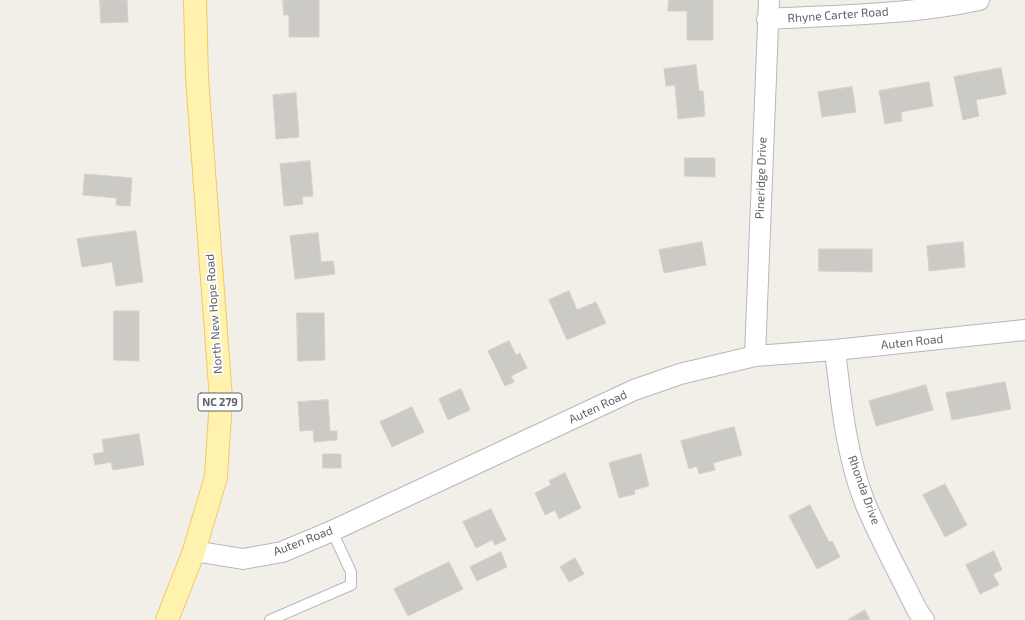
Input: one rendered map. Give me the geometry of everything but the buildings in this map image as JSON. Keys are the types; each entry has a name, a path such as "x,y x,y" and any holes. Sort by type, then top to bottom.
{"main road":[{"name":"North New Hope Road","path":"167,620 194,551 216,477 221,399 197,78 195,0"}],"street":[{"name":"Rhyne Carter Road","path":"768,10 898,11 957,5 979,0"},
{"name":"Pineridge Drive","path":"754,356 768,10"},
{"name":"Auten Road","path":"194,551 243,559 282,552 332,531 634,390 680,374 754,356 835,350 1025,330"},
{"name":"Rhonda Drive","path":"835,350 847,442 858,482 878,532 917,610 924,620"}],"lane":[{"path":"270,620 351,585 351,572 332,531"}]}
